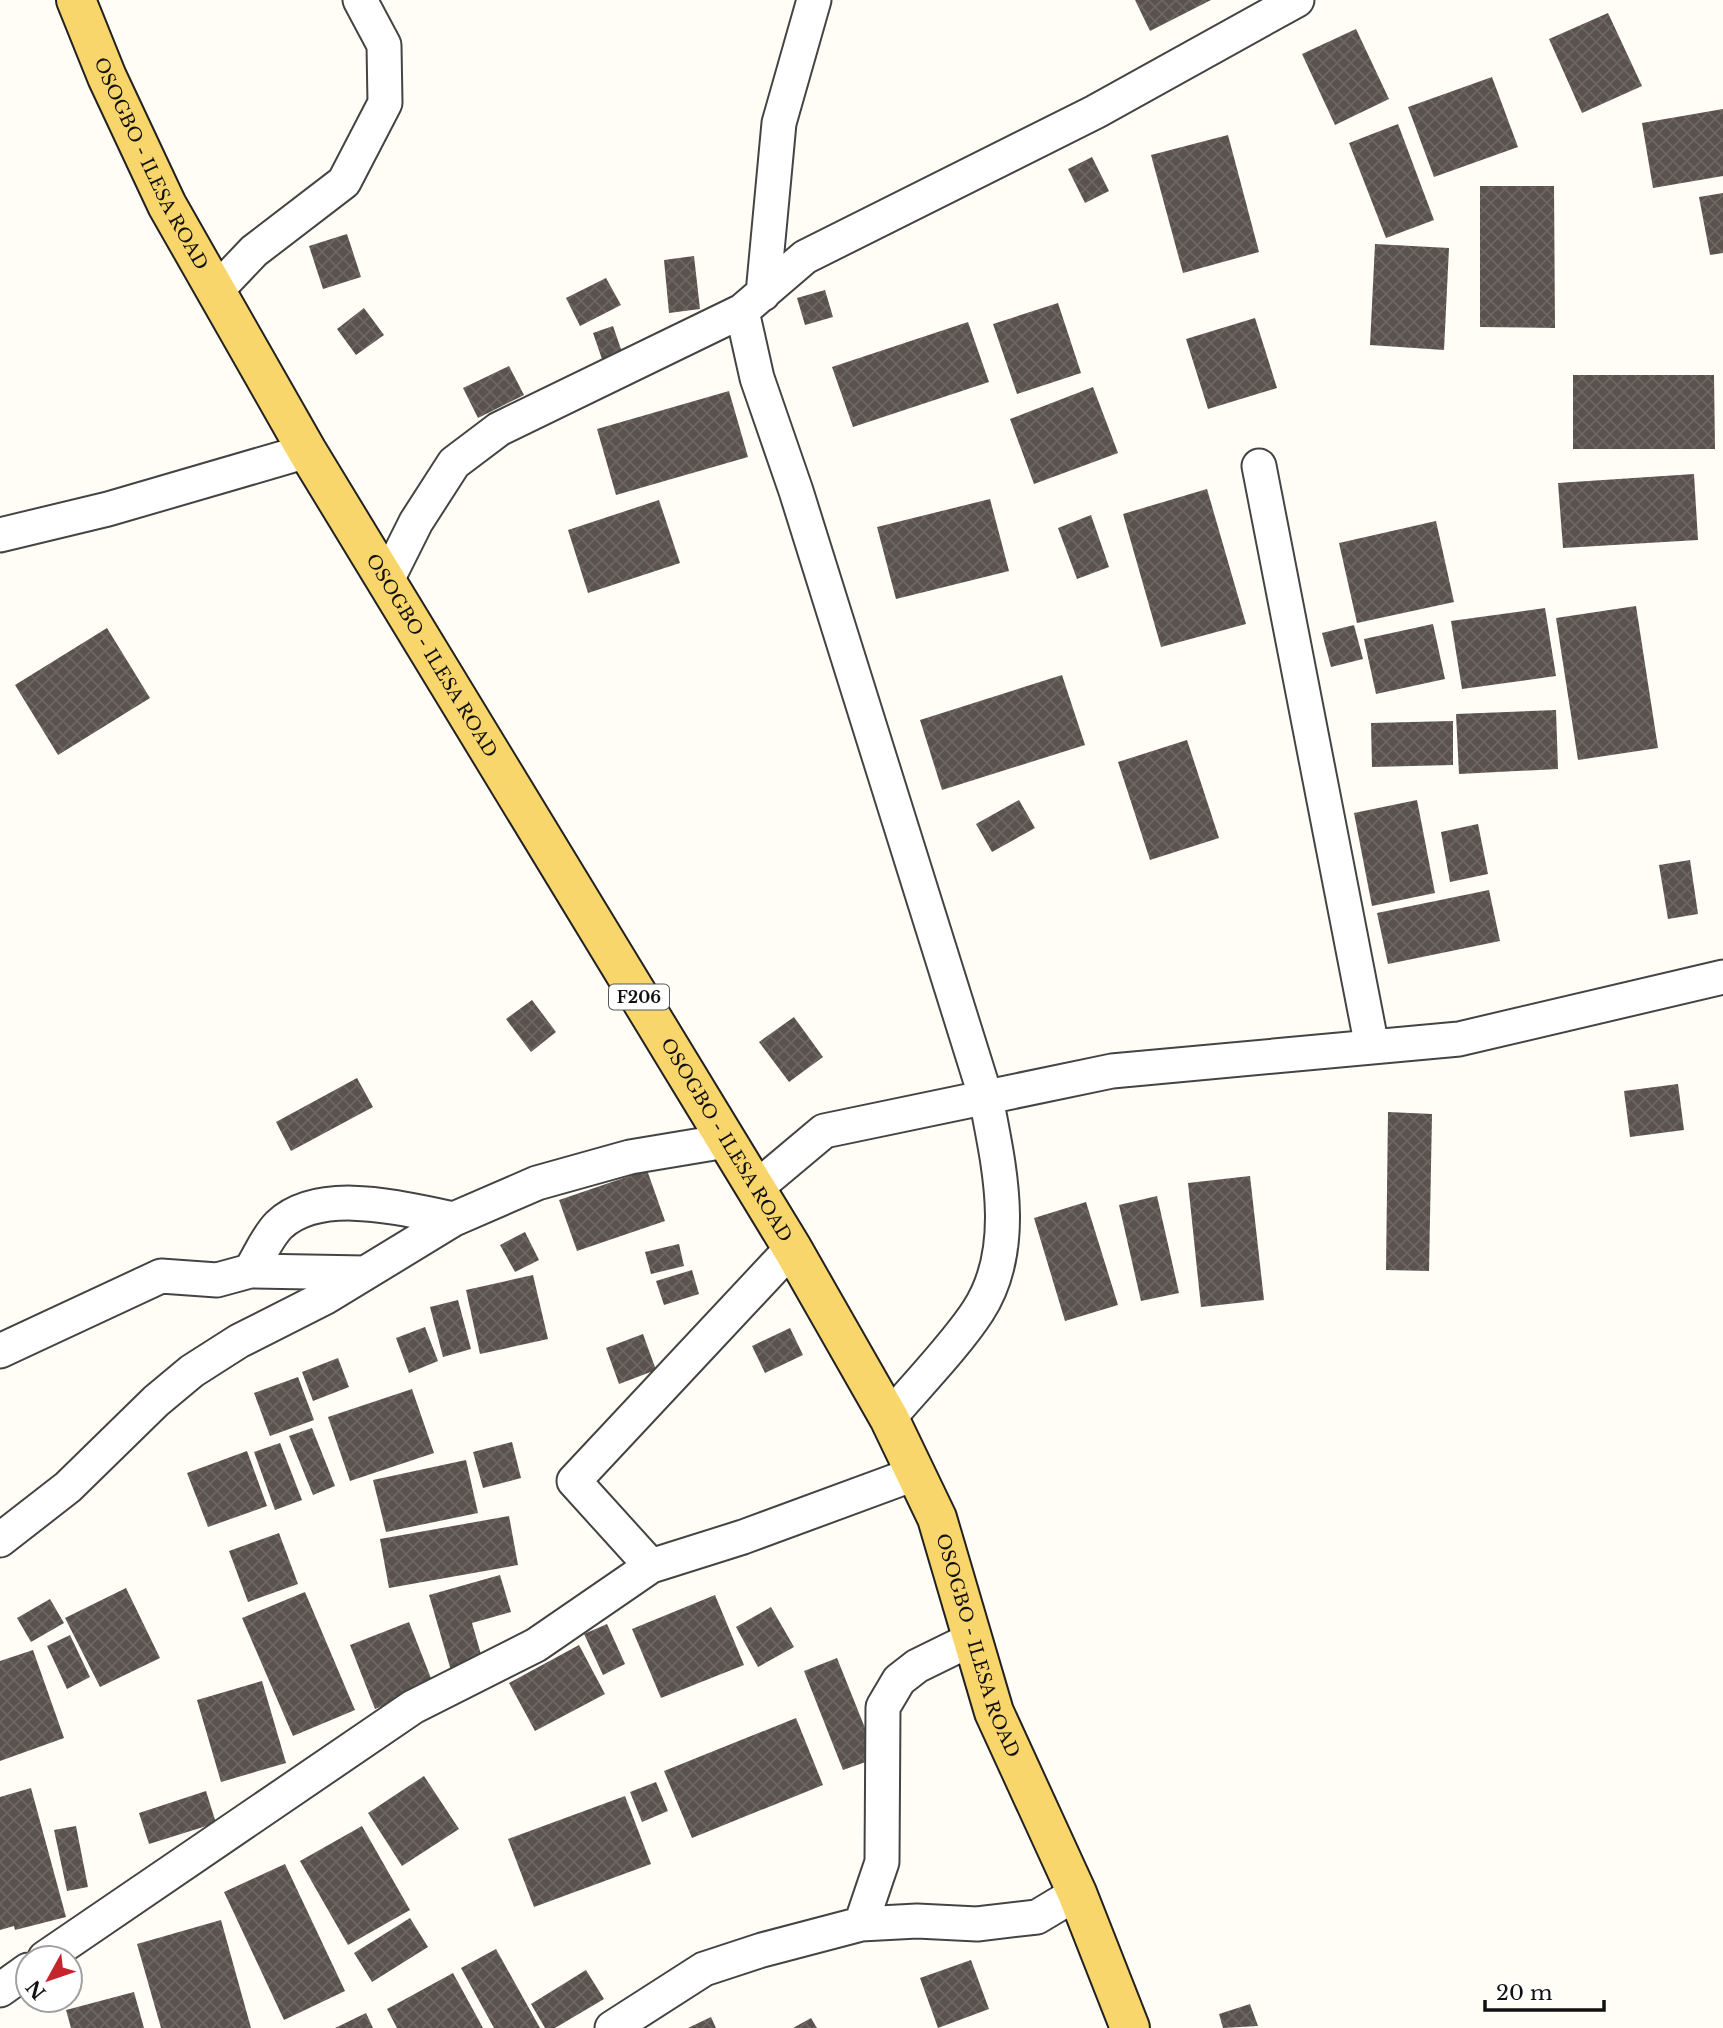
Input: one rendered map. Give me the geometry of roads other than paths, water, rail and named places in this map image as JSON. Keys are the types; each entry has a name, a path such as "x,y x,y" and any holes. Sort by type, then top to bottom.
{"main road":[{"name":"OSOGBO - ILESA ROAD","path":"76,0 107,78 167,205 307,451 756,1188 889,1418 937,1518 994,1712 1077,1894 1130,2028"}],"street":[{"path":"216,291 254,251 344,182 385,103 384,45 360,0"},
{"path":"814,0 779,123 752,302 757,378 796,491 986,1098 1003,1184 999,1261 979,1311 889,1418"},
{"path":"386,582 416,522 454,463 499,429 752,302 805,257 1095,112 1249,12 1297,0"},
{"path":"0,535 108,509 307,451"},
{"path":"1259,466 1373,1047"},
{"path":"756,1188 824,1131 1112,1071 1459,1039 1723,978"},
{"path":"0,1540 68,1487 156,1401 192,1371 239,1341 326,1297 454,1219 537,1183 630,1157 726,1140"},
{"path":"250,1271 276,1227 297,1211 326,1203 392,1207 454,1219"},
{"path":"651,1566 574,1482 792,1248"},
{"path":"0,1351 161,1276 217,1280 250,1271 365,1273"},
{"path":"66,1944 412,1707 536,1645 651,1566 743,1537 914,1474"},
{"path":"860,1924 882,1862 883,1707 899,1679 917,1665 972,1639"},
{"path":"612,2028 704,1969 762,1950 860,1924 917,1921 978,1924 1037,1917 1077,1894"}]}
